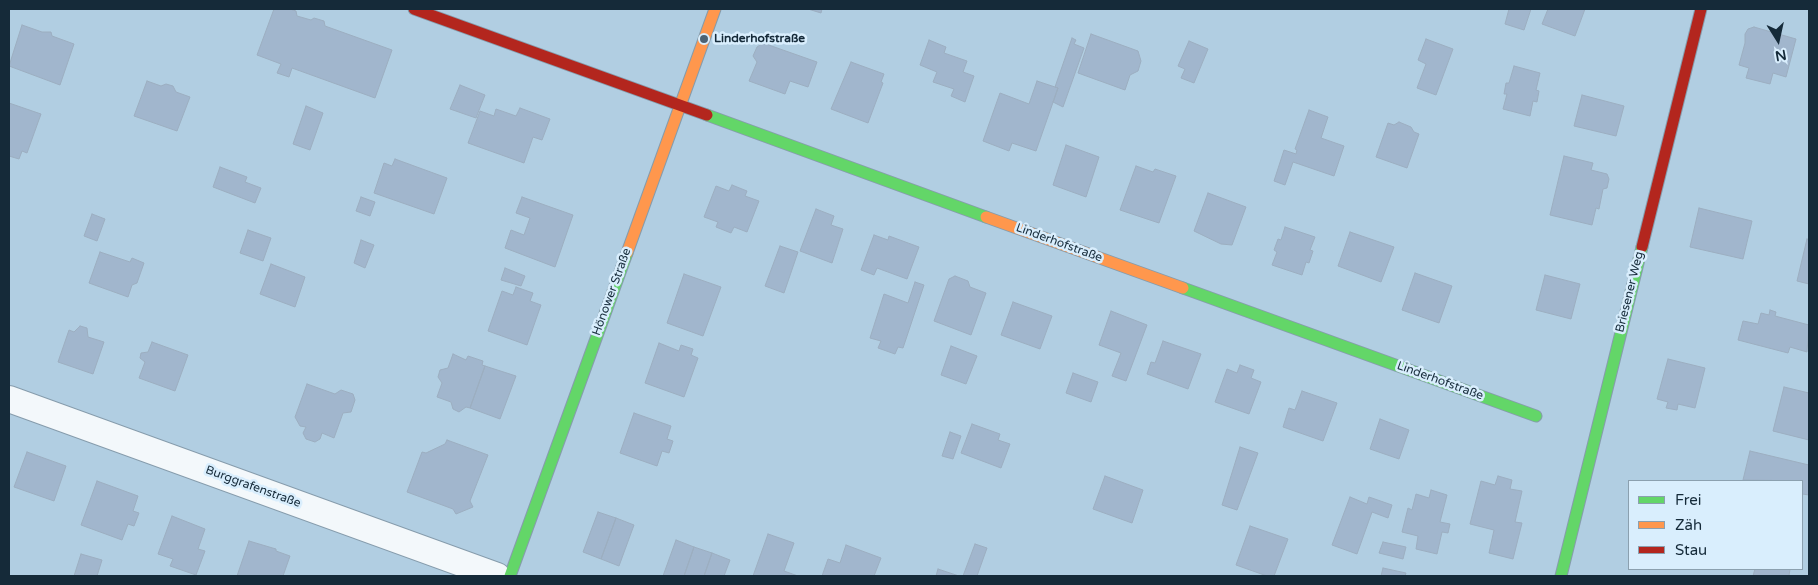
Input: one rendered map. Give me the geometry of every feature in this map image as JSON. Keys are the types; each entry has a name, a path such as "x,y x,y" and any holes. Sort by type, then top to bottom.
{"street":[{"name":"Linderhofstraße","path":"414,9 1536,416"},
{"name":"Hönower Straße","path":"510,576 715,9"},
{"name":"Briesener Weg","path":"1562,576 1701,9"},
{"name":"Burggrafenstraße","path":"9,399 497,576"}],"building":[{"path":"274,9 296,11 297,16 324,21 325,26 392,50 375,98 292,68 289,77 277,73 281,64 257,55"},
{"path":"808,9 822,9 821,13"},
{"path":"1509,9 1531,9 1524,30 1505,24"},
{"path":"1548,9 1585,9 1575,36 1542,24"},
{"path":"22,25 42,32 51,32 52,36 74,44 60,85 9,66"},
{"path":"1754,27 1796,39 1786,77 1773,73 1770,84 1746,78 1749,68 1739,65 1745,43 1745,34 1748,29"},
{"path":"1091,34 1138,51 1141,61 1138,71 1130,75 1125,90 1078,73"},
{"path":"1072,38 1076,40 1074,44 1084,48 1063,107 1053,102 1058,88 1055,87"},
{"path":"1426,39 1453,49 1436,95 1417,88 1426,64 1418,60"},
{"path":"929,40 946,47 944,53 967,61 963,72 974,76 965,102 951,96 954,89 933,82 937,72 920,65"},
{"path":"1189,41 1208,49 1194,83 1181,78 1185,69 1178,66"},
{"path":"763,43 817,62 808,87 790,81 785,94 749,81 757,62 753,56 757,47"},
{"path":"851,62 884,74 881,82 883,83 868,123 831,109"},
{"path":"1514,66 1540,73 1536,90 1539,91 1537,102 1533,101 1530,116 1503,109 1507,94 1504,94 1506,83 1509,83"},
{"path":"147,81 161,86 166,84 173,86 176,92 190,97 177,131 134,116"},
{"path":"1037,81 1058,88 1036,151 1012,143 1009,151 983,141 1000,93 1029,104"},
{"path":"460,85 485,95 476,118 450,109"},
{"path":"1582,95 1624,106 1616,136 1574,126"},
{"path":"9,103 41,114 27,153 22,151 19,159 9,156"},
{"path":"306,106 323,113 310,150 293,144"},
{"path":"520,108 550,119 542,140 533,137 524,163 468,143 480,111 494,116 496,109 516,116"},
{"path":"1309,110 1328,117 1321,138 1344,146 1334,176 1293,162 1285,185 1274,181 1284,150 1296,154 1297,150 1295,149"},
{"path":"1399,122 1411,127 1414,132 1419,134 1407,168 1376,157 1388,123 1394,125"},
{"path":"1066,145 1099,157 1086,197 1053,185"},
{"path":"1564,156 1593,163 1591,170 1607,174 1609,179 1607,188 1603,189 1599,209 1596,208 1592,225 1550,215"},
{"path":"395,159 447,178 434,214 374,193 384,163 392,166"},
{"path":"1136,166 1153,172 1155,169 1176,176 1159,223 1120,210"},
{"path":"220,167 247,177 245,182 261,188 255,203 213,187"},
{"path":"732,185 747,191 745,196 759,201 747,232 734,227 731,233 716,227 718,222 704,217 716,186 729,191"},
{"path":"1208,193 1246,207 1232,245 1221,244 1194,231"},
{"path":"361,197 375,202 370,216 356,211"},
{"path":"522,197 573,215 555,267 505,248 511,230 524,235 530,218 516,213"},
{"path":"1699,208 1752,221 1743,259 1690,247"},
{"path":"816,209 834,216 831,225 843,229 832,263 800,251"},
{"path":"92,214 105,219 97,241 84,236"},
{"path":"1285,227 1315,237 1310,250 1313,251 1309,263 1306,262 1302,275 1272,265 1277,252 1274,250 1278,239 1281,240"},
{"path":"248,230 271,238 263,261 240,253"},
{"path":"1350,232 1394,247 1381,282 1338,266"},
{"path":"874,235 888,240 889,236 919,247 907,279 877,268 874,275 861,270"},
{"path":"1807,239 1809,240 1809,284 1797,281"},
{"path":"361,240 374,245 365,268 354,263"},
{"path":"780,246 798,252 784,293 765,286"},
{"path":"100,252 130,262 132,258 144,263 137,283 132,285 128,297 89,283"},
{"path":"271,264 305,277 295,307 260,294"},
{"path":"505,268 525,276 521,286 501,280"},
{"path":"1415,273 1452,286 1439,323 1402,310"},
{"path":"684,274 721,287 703,336 667,323"},
{"path":"1545,275 1580,284 1571,319 1536,310"},
{"path":"955,276 968,281 970,287 986,293 971,335 934,321 949,279"},
{"path":"915,282 924,285 903,348 898,347 895,354 878,348 881,341 870,338 884,294 908,303"},
{"path":"516,287 533,293 530,301 541,305 527,345 488,331 502,291 513,295"},
{"path":"1013,302 1052,316 1040,349 1001,335"},
{"path":"1770,310 1776,312 1775,316 1809,325 1807,352 1790,347 1788,353 1738,340 1743,321 1758,324 1761,313 1769,315"},
{"path":"1111,311 1147,325 1126,381 1112,376 1121,353 1099,345"},
{"path":"80,326 87,328 88,337 104,342 93,374 58,362 69,330 74,332"},
{"path":"1163,341 1201,354 1188,389 1147,374 1151,362 1155,363"},
{"path":"152,342 188,355 175,391 139,378 145,362 140,358 141,353 148,352"},
{"path":"659,343 679,351 681,345 693,349 691,355 698,358 684,397 645,383"},
{"path":"951,346 977,356 966,384 941,375"},
{"path":"453,354 466,360 468,356 483,361 482,365 485,366 470,408 466,407 459,412 453,409 451,402 437,397 442,383 438,377 440,370 448,368"},
{"path":"1668,359 1705,368 1695,408 1678,404 1677,410 1666,408 1668,402 1657,399"},
{"path":"1240,365 1254,370 1251,378 1261,382 1249,414 1215,402 1227,369 1237,373"},
{"path":"485,366 516,376 500,419 470,408"},
{"path":"1073,373 1098,382 1091,402 1066,393"},
{"path":"307,384 335,394 341,390 353,394 355,400 351,412 343,413 334,438 322,433 320,439 315,442 306,439 303,433 306,427 300,426 295,417"},
{"path":"1784,387 1809,393 1809,440 1773,431"},
{"path":"1302,391 1337,403 1323,441 1283,427 1289,408 1295,410"},
{"path":"634,413 671,426 667,439 673,441 669,453 662,451 657,466 620,453"},
{"path":"1380,419 1409,430 1399,459 1370,449"},
{"path":"972,424 1000,434 998,440 1010,444 1001,468 961,453"},
{"path":"950,432 961,436 953,459 942,456"},
{"path":"447,440 488,455 470,501 473,507 456,514 453,509 407,492 422,452 426,453 445,444"},
{"path":"1240,447 1258,453 1237,510 1222,505"},
{"path":"1750,451 1809,465 1809,495 1803,494 1803,480 1743,480"},
{"path":"27,452 66,466 54,501 14,487"},
{"path":"1105,476 1143,490 1132,523 1093,509"},
{"path":"1498,476 1512,480 1510,489 1522,491 1515,522 1522,523 1513,559 1489,553 1494,530 1470,524 1481,481 1495,485"},
{"path":"97,481 138,496 133,511 139,513 134,526 128,524 122,540 81,525"},
{"path":"1431,490 1447,495 1440,522 1450,524 1448,533 1442,532 1437,554 1416,549 1418,536 1402,532 1408,508 1412,510 1416,494 1429,498"},
{"path":"1350,497 1367,504 1369,497 1392,505 1388,518 1372,512 1357,554 1332,545"},
{"path":"598,512 616,518 601,559 583,552"},
{"path":"172,516 205,529 198,549 205,551 196,575 170,566 173,559 158,554"},
{"path":"616,518 634,525 619,566 601,559"},
{"path":"1250,526 1288,539 1274,576 1267,576 1236,565"},
{"path":"768,534 794,543 784,571 798,576 753,576"},
{"path":"676,540 694,547 684,576 663,576"},
{"path":"249,541 276,549 276,551 290,556 283,576 237,576"},
{"path":"1383,542 1406,547 1403,559 1379,553"},
{"path":"975,544 987,548 977,576 963,576"},
{"path":"846,545 881,558 874,576 822,576 828,559 840,563"},
{"path":"694,547 712,553 704,576 684,576"},
{"path":"712,553 730,560 724,576 704,576"},
{"path":"81,554 102,560 97,576 74,576"},
{"path":"1383,568 1406,573 1405,576 1381,576"},
{"path":"938,569 959,576 936,576"},
{"path":"1755,570 1790,570 1789,576 1753,576"}],"traffic: fast":[{"path":"707,115 986,217"},
{"path":"1561,576 1642,247"},
{"path":"510,576 627,253"},
{"path":"1183,288 1536,416"}],"traffic: slow":[{"path":"627,253 715,9"},
{"path":"986,217 1183,288"}],"traffic: jam":[{"path":"414,9 707,115"},
{"path":"1642,247 1701,9"}],"place":[{"name":"Linderhofstraße","path":"704,39"}]}
